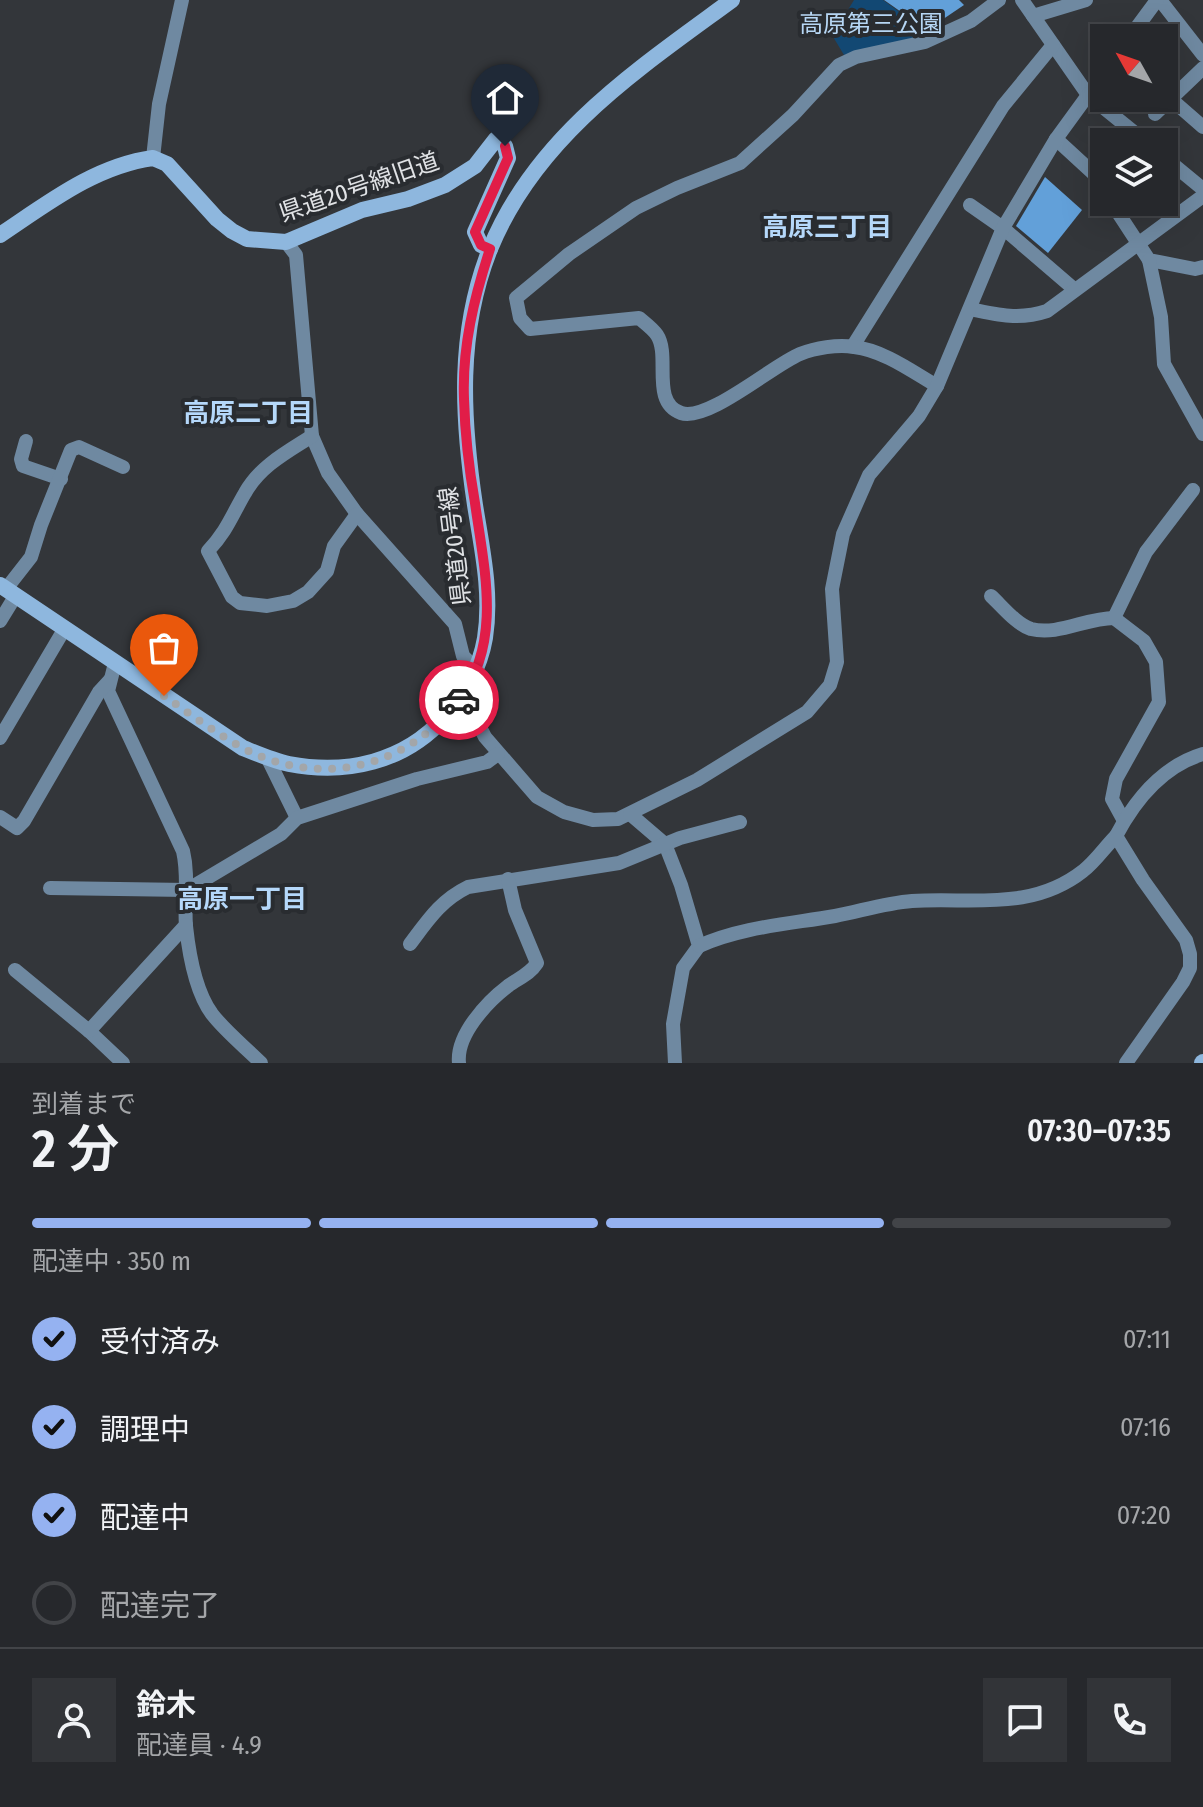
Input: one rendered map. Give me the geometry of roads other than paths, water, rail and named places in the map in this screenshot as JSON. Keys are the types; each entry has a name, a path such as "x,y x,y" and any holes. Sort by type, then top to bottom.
{"main road":[{"name":"県道20号線","path":"7,590 216,732 243,748 267,757 287,764 323,767 371,763 407,749 423,738 463,694 476,669 485,640 488,590 466,440 463,376 469,328 490,249 532,175 576,123 639,68 732,0"},
{"name":"県道20号線旧道","path":"153,158 167,164 217,219 232,231 247,239 286,242 362,210 408,199 445,185 475,166 496,139 505,146 508,158 475,232 481,245 490,249"},
{"path":"0,235 74,186 112,168 153,158"}],"street":[{"path":"153,158 159,104 182,0"},
{"path":"937,386 869,350 853,346 814,349 799,354 701,412 681,413 670,404 662,382 663,355 658,335 639,318 530,329 520,318 516,298 569,254 636,208 740,163 793,115 839,65 856,57 925,42 971,21 999,0"},
{"path":"1022,0 1088,95 1129,128"},
{"path":"1033,16 1086,0"},
{"path":"1140,24 1159,0 1203,55"},
{"path":"853,346 1003,106 1053,45"},
{"path":"1178,87 1203,68"},
{"path":"463,694 485,737 537,797 564,812 593,820 618,819 630,814 697,780 807,712 830,685 837,662 832,589 843,534 869,475 919,416 937,386 1003,228 1056,139 1090,92"},
{"path":"1178,105 1203,127"},
{"path":"1056,139 1090,170"},
{"path":"1178,168 1203,189"},
{"path":"970,309 1005,317 1029,317 1047,311 1203,196"},
{"path":"970,205 1003,228 1074,289"},
{"path":"1119,216 1149,260 1161,317 1164,364 1203,434"},
{"path":"286,242 296,255 312,436 328,473 357,514 455,624 463,656 476,669"},
{"path":"1149,260 1195,269 1203,267"},
{"path":"312,436 262,471 245,492 224,535 208,551 232,597 240,603 267,606 293,601 308,592 327,571 334,546 357,514"},
{"path":"26,441 21,459 23,466 61,479"},
{"path":"0,621 7,590 31,557 71,450 79,447 123,467"},
{"path":"1114,618 1146,552 1193,490"},
{"path":"991,596 1029,628 1054,631 1090,620 1114,618 1144,641 1156,662 1159,702 1116,779 1112,799 1124,821"},
{"path":"0,738 65,628"},
{"path":"115,663 108,691 183,851 187,866 186,925 192,963 203,999 213,1016 261,1063"},
{"path":"0,817 17,828 24,821 99,692 110,680"},
{"path":"50,888 187,890 281,834 297,818 417,779 487,762 498,754"},
{"path":"675,1063 673,1024 683,968 699,946 723,935 840,915 878,905 914,901 988,902 1023,898 1051,889 1082,872 1116,836 1151,786 1173,768 1203,754"},
{"path":"267,757 297,818"},
{"path":"630,814 665,844 699,946"},
{"path":"410,944 435,910 450,896 468,887 619,863 665,844 740,822"},
{"path":"1116,836 1186,940 1190,954 1190,968 1183,982 1126,1063"},
{"path":"459,1063 458,1055 464,1038 480,1013 503,991 532,971 537,963 515,910 508,879"},
{"path":"89,1031 186,925"},
{"path":"15,970 123,1063"}],"district":[{"name":"高原三丁目","path":"827,227"},
{"name":"高原二丁目","path":"248,413"},
{"name":"高原一丁目","path":"242,899"}],"park label":[{"name":"高原第三公園","path":"871,24"}]}
